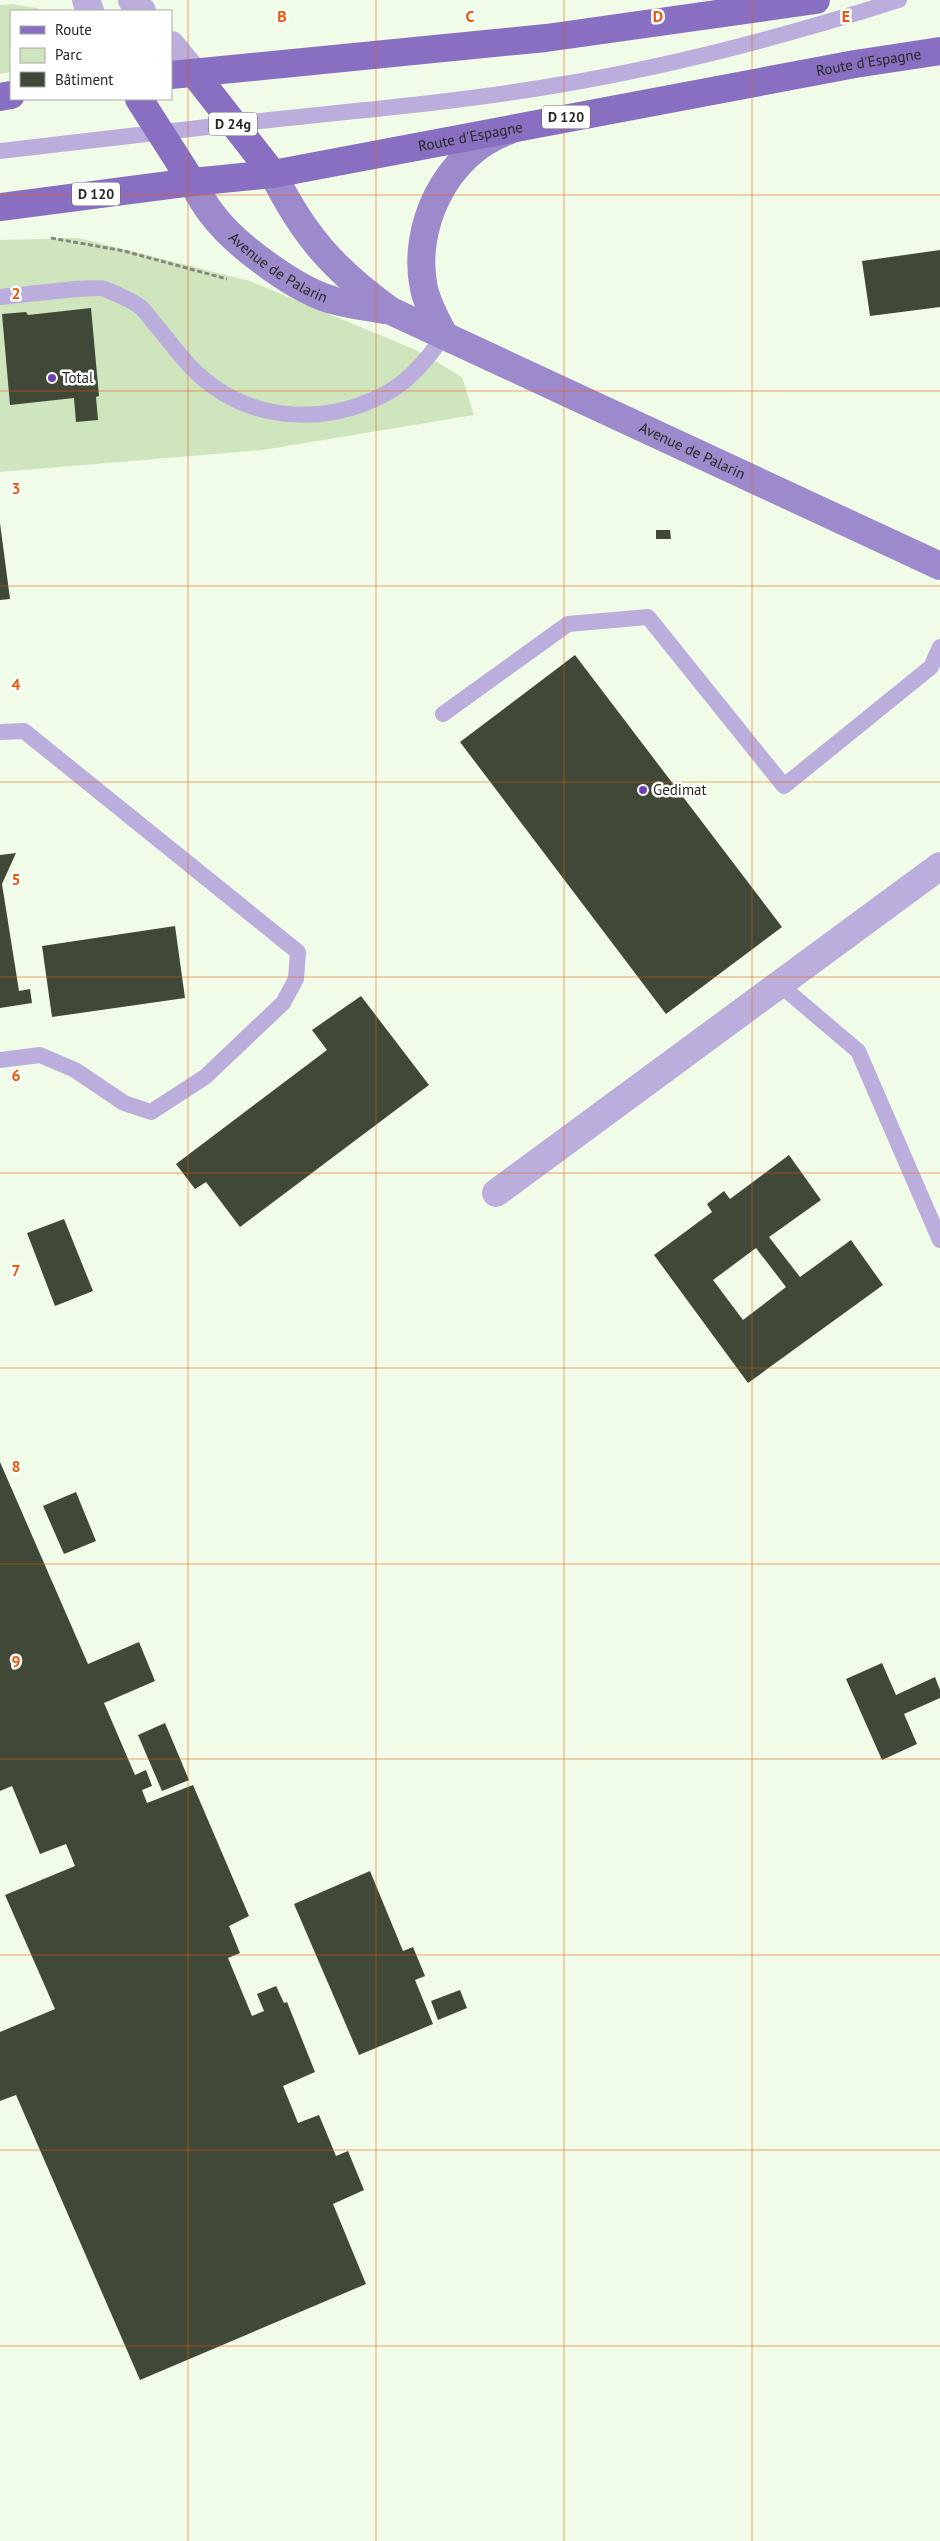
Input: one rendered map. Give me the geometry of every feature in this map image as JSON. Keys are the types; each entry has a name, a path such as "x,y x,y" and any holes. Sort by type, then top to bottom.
{"main road":[{"path":"183,74 546,38 816,0"},
{"name":"Route d'Espagne","path":"0,206 273,174 529,124 856,64 940,51"},
{"name":"D 24g","path":"183,74 234,124 273,174"},
{"path":"140,100 192,182"},
{"path":"444,335 432,313 424,289 422,264 423,238 429,214 441,189 458,166 478,147 502,134 529,124"},
{"name":"Avenue de Palarin","path":"273,174 290,209 312,241 362,290 391,311 940,566"},
{"name":"Avenue de Palarin","path":"192,182 212,215 240,243 271,267 302,286 334,301 391,311"}],"street":[{"path":"132,0 141,10"},
{"path":"172,47 183,74"},
{"path":"496,1193 940,866"}],"lane":[{"path":"0,151 466,99 554,86 652,67 806,30 900,0"},
{"path":"0,297 103,288 140,306 198,374 215,388 252,408 281,414 310,416 340,411 367,402 393,389 416,371 444,335"},
{"path":"443,714 568,624 648,617 784,786 931,667 940,647"},
{"path":"0,732 24,731 298,952 296,979 283,1003 205,1077 151,1112 124,1102 75,1070 40,1055 0,1060"},
{"path":"780,984 858,1051 940,1240"}],"path":[{"path":"48,238 57,237 124,251 234,281"}],"green space":[{"path":"12,4 40,10 10,10 10,72 0,74 0,5"},
{"path":"79,238 250,281 416,350 462,377 474,415 263,450 0,472 0,240"}],"building":[{"path":"940,250 940,307 870,316 862,261"},
{"name":"Total","path":"91,308 99,396 96,397 98,420 76,422 74,398 10,405 2,314 26,312 28,315"},
{"path":"0,523 10,599 0,600"},
{"path":"656,530 670,530 671,539 656,539"},
{"path":"575,655 782,927 666,1014 460,742"},
{"path":"16,853 2,884 19,991 30,989 32,1003 0,1008 0,855"},
{"path":"175,926 185,998 52,1017 42,946"},
{"path":"361,996 429,1085 240,1227 206,1182 195,1189 176,1164 327,1050 312,1030"},
{"path":"789,1155 821,1200 769,1237 800,1277 851,1240 883,1285 748,1383 654,1255 712,1212 707,1204 724,1191 730,1199","holes":["756,1248 786,1287 743,1320 713,1280"]},
{"path":"64,1219 93,1291 55,1306 27,1233"},
{"path":"0,1462 88,1664 139,1642 155,1681 104,1703 135,1775 146,1770 152,1786 142,1790 147,1803 193,1785 249,1916 229,1926 240,1953 228,1958 252,2016 264,2011 257,1994 276,1986 284,2003 287,2002 315,2072 283,2086 298,2123 319,2115 336,2156 348,2151 364,2190 333,2204 366,2284 140,2380 16,2095 0,2101 0,2032 55,2009 5,1895 75,1866 66,1844 40,1854 12,1786 0,1791"},
{"path":"76,1492 96,1541 64,1554 43,1506"},
{"path":"882,1663 896,1695 935,1677 940,1690 940,1698 904,1714 917,1744 882,1760 846,1679"},
{"path":"165,1723 189,1780 162,1791 138,1735"},
{"path":"370,1871 403,1951 413,1947 425,1976 415,1980 433,2024 359,2055 294,1904"},
{"path":"460,1990 467,2008 438,2020 431,2001"}],"place":[{"name":"Total","path":"52,378"},
{"name":"Gedimat","path":"643,790"}]}
